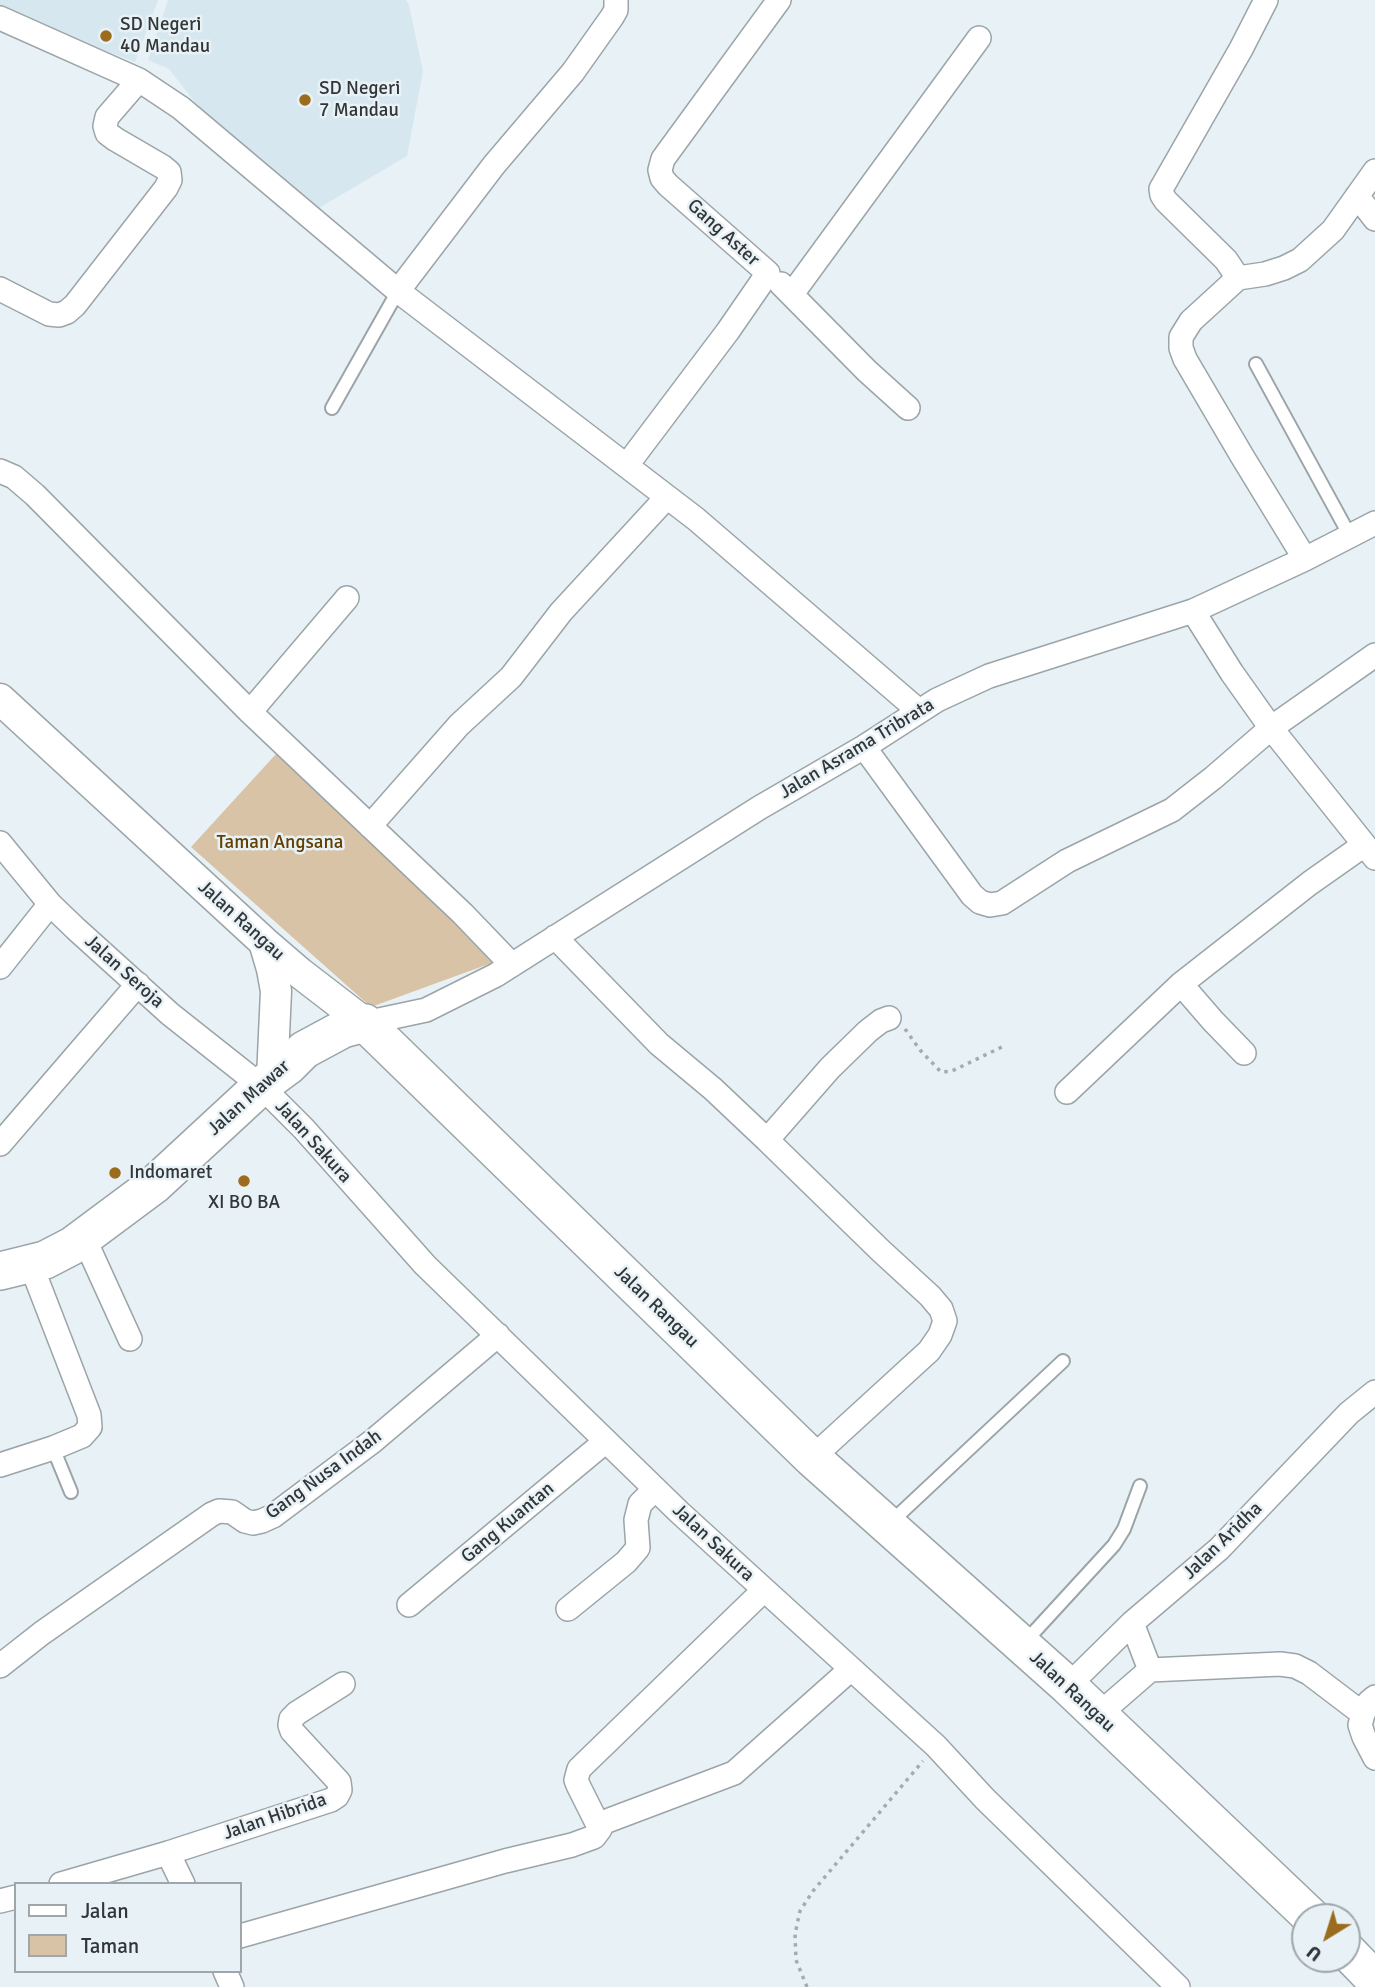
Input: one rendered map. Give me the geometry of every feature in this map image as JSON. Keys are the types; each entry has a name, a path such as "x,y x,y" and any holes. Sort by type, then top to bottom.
{"main road":[{"name":"Jalan Mawar","path":"15,1268 58,1254 84,1238 154,1185 303,1050 344,1029 389,1041"},
{"name":"Jalan Rangau","path":"389,1041 812,1458 1068,1686 1296,1903"}],"street":[{"path":"398,291 494,165 573,72 612,17 616,10 616,0"},
{"name":"Gang Aster","path":"627,465 768,273 668,184 662,178 660,170 663,159 779,0"},
{"path":"1238,278 1226,260 1166,201 1161,190 1235,61 1266,0"},
{"path":"0,18 139,80 181,108 398,291 696,519 919,711"},
{"path":"792,294 979,38"},
{"path":"0,289 49,314 68,312 166,188 170,180 169,172 115,139 107,133 104,126 107,117 139,80"},
{"path":"1305,559 1181,348 1181,337 1191,321 1238,278 1274,271 1300,260 1333,230 1375,172"},
{"path":"1357,197 1375,219"},
{"path":"768,273 908,408"},
{"path":"0,471 14,477 35,495 250,712 463,914 512,965"},
{"path":"370,826 459,724 511,677 561,612 667,497"},
{"name":"Jalan Asrama Tribrata","path":"389,1041 426,1010 496,975 937,700 989,676 1193,611 1375,523"},
{"path":"250,712 347,598"},
{"path":"1066,1092 1181,984 1310,883 1370,851 1271,728 1193,611"},
{"path":"864,747 972,895 980,902 990,905 1002,903 1067,862 1172,810 1271,728 1375,654"},
{"name":"Jalan Rangau","path":"0,699 264,942 389,1041"},
{"name":"Jalan Seroja","path":"0,843 50,904 170,1014 274,1077"},
{"path":"0,968 50,904"},
{"path":"555,937 659,1044 713,1089 941,1309 945,1321 929,1352 812,1458"},
{"path":"264,942 276,991 274,1077"},
{"path":"274,1077 300,973"},
{"path":"0,1144 138,984"},
{"path":"1181,984 1244,1053"},
{"path":"389,1041 426,1010"},
{"path":"767,1140 830,1068 868,1031 889,1018"},
{"name":"Jalan Sakura","path":"274,1077 304,1129 425,1265 655,1489 936,1746 985,1799 1178,1987"},
{"path":"84,1238 130,1339"},
{"path":"0,1465 82,1436 90,1426 90,1421 15,1268"},
{"name":"Gang Nusa Indah","path":"0,1666 42,1633 212,1514 219,1511 232,1512 244,1521 253,1523 273,1516 373,1441 498,1335"},
{"name":"Jalan Aridha","path":"1068,1686 1132,1623 1219,1549 1349,1413 1375,1392"},
{"name":"Gang Kuantan","path":"410,1605 606,1441"},
{"path":"568,1609 626,1562 638,1548 636,1520 640,1504 655,1489"},
{"path":"242,1935 505,1861 579,1843 597,1833 600,1829 576,1780 583,1763 764,1590"},
{"path":"1132,1623 1150,1670"},
{"path":"1097,1716 1150,1670 1280,1664 1295,1666 1369,1706 1360,1725 1375,1758"},
{"path":"598,1824 734,1773 851,1669"},
{"name":"Jalan Hibrida","path":"68,1882 168,1853 337,1796 340,1790 339,1782 292,1731 290,1725 291,1718 297,1713 344,1684"},
{"path":"168,1853 182,1882"}],"lane":[{"path":"332,408 398,291"},
{"path":"1256,363 1350,536"},
{"path":"887,1526 1063,1361"},
{"path":"53,1448 71,1492"},
{"path":"1022,1646 1114,1545 1124,1529 1140,1486"}],"path":[{"path":"889,1018 908,1032 920,1050 942,1072 953,1071 1006,1045"},
{"path":"807,1987 796,1960 795,1934 800,1911 813,1891 936,1746"}],"shaded area":[{"name":"SD Negeri 40 Mandau","path":"0,0 158,0 135,62 0,10"},
{"name":"SD Negeri 7 Mandau","path":"168,0 406,0 423,71 407,156 314,211 217,130 169,69 148,60"}],"green space":[{"name":"Taman Angsana","path":"276,754 497,961 371,1007 191,847"}],"place":[{"name":"SD Negeri 40 Mandau","path":"106,36"},
{"name":"SD Negeri 7 Mandau","path":"305,100"},
{"name":"Indomaret","path":"115,1173"},
{"name":"XI BO BA","path":"244,1181"}]}
